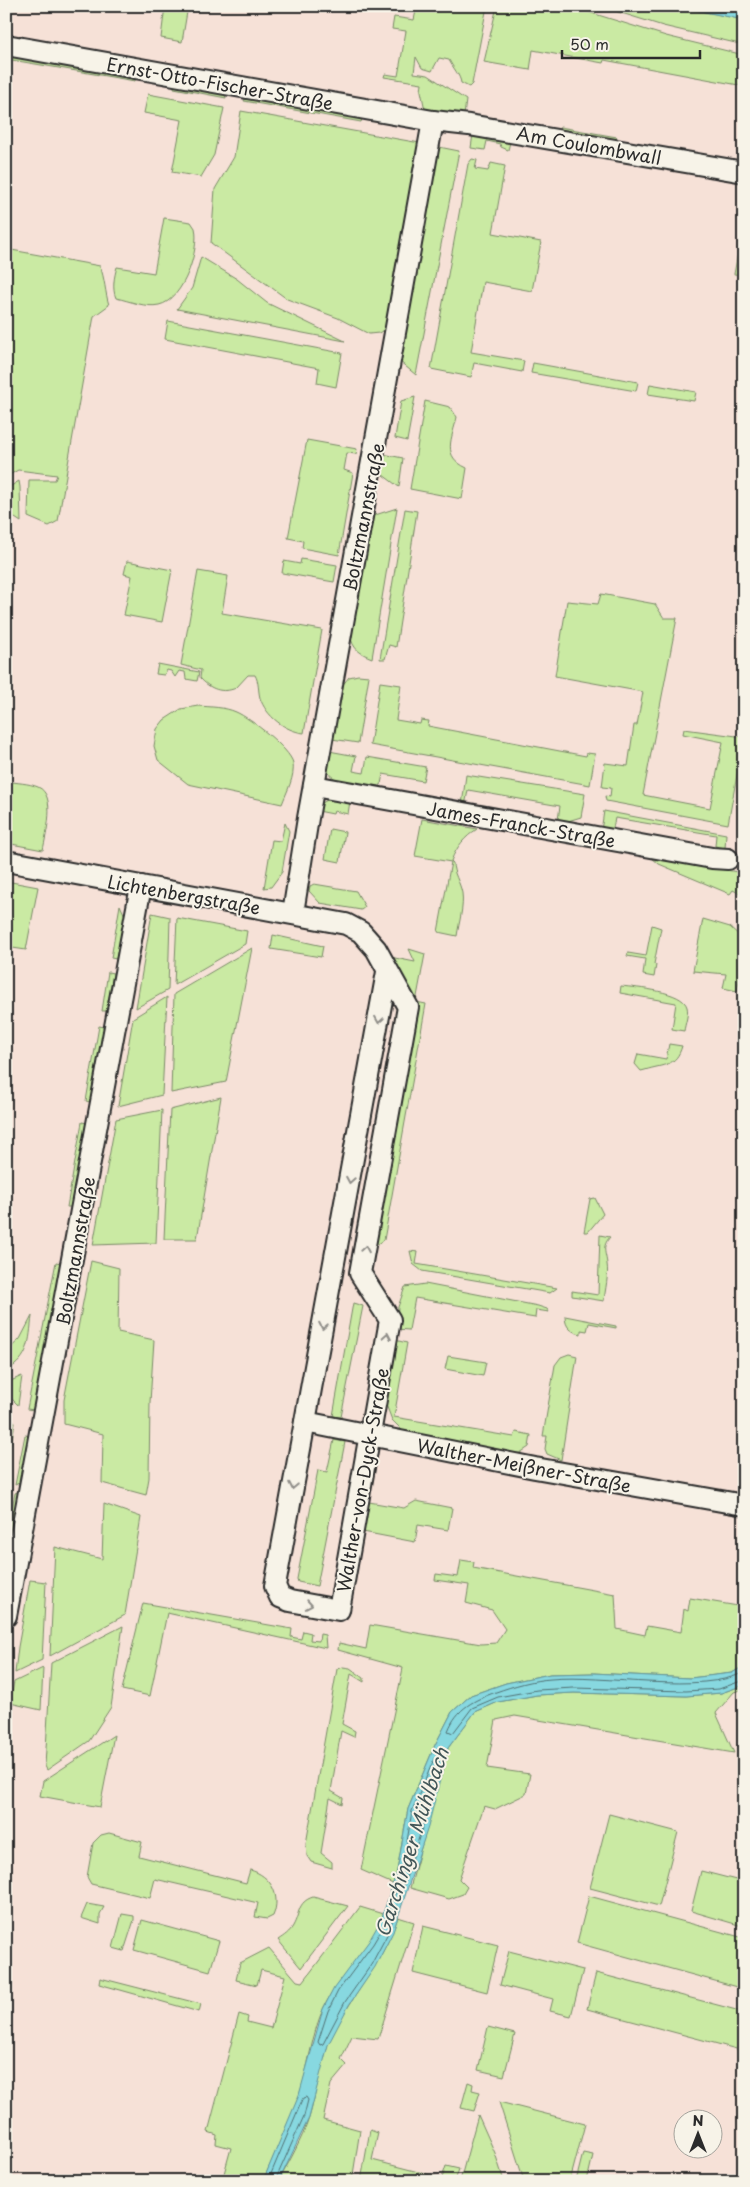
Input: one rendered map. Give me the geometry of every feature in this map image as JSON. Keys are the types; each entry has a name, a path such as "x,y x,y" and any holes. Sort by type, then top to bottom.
{"street":[{"name":"Ernst-Otto-Fischer-Straße","path":"6,45 433,121"},
{"name":"Am Coulombwall","path":"433,121 469,125 744,172"},
{"name":"Boltzmannstraße","path":"293,914 314,786 433,121"},
{"name":"James-Franck-Straße","path":"314,786 563,832 712,858 728,859"},
{"name":"Lichtenbergstraße","path":"6,861 346,924 361,932"},
{"name":"Boltzmannstraße","path":"6,1616 142,886"},
{"name":"Walther-von-Dyck-Straße","path":"361,932 376,949 386,972 408,1007 360,1273 390,1320 339,1610 290,1602 280,1597 275,1586 341,1232 386,972"},
{"name":"Walther-Meißner-Straße","path":"305,1422 369,1436 744,1506"}],"shaded area":[{"path":"6,6 641,6 744,37 744,2181 6,2181"}],"green space":[{"path":"165,6 188,6 182,42 161,38"},
{"path":"417,6 487,6 472,84 469,87 461,83 458,74 449,60 439,58 432,71 422,68 416,57 414,73 428,75 466,100 464,116 425,110 421,91 422,83 384,77 385,74 398,76 406,31 392,29 394,17 414,20"},
{"path":"497,6 569,6 666,36 744,55 744,86 604,60 603,63 533,50 530,70 484,62"},
{"path":"599,6 678,6 744,20 744,45 663,26"},
{"path":"6,52 136,75 135,81 6,59"},
{"path":"175,83 225,94 226,98 174,88"},
{"path":"148,94 224,108 214,155 201,177 172,172 182,120 144,113"},
{"path":"246,97 363,115 361,122 244,101"},
{"path":"241,111 420,143 386,328 379,333 369,334 338,318 287,299 211,243 215,189 234,157"},
{"path":"560,127 617,137 616,142 559,132"},
{"path":"473,134 510,142 508,150 501,147 500,144 487,141 485,150 471,148"},
{"path":"439,147 459,151 416,375 399,361"},
{"path":"472,159 477,160 475,169 488,171 491,163 505,166 493,233 541,242 532,291 483,282 471,352 524,361 522,372 474,363 471,377 431,369 468,164"},
{"path":"164,218 191,222 195,228 195,248 183,284 168,301 159,305 143,305 116,298 114,283 117,267 154,273"},
{"path":"741,237 744,238 744,275 734,274"},
{"path":"6,249 100,266 109,305 94,316 58,521 49,526 28,517 29,480 55,480 57,475 18,470 6,477"},
{"path":"201,257 237,279 267,303 345,341 177,309 192,288"},
{"path":"168,321 342,353 336,387 317,383 319,368 165,339"},
{"path":"533,363 638,382 636,391 531,373"},
{"path":"650,384 696,392 694,401 648,394"},
{"path":"415,397 407,441 395,438 401,401"},
{"path":"425,401 450,407 457,417 450,446 454,458 467,468 462,499 410,489"},
{"path":"307,440 357,449 356,454 347,453 344,470 353,473 339,555 302,548 303,541 288,538"},
{"path":"383,454 403,458 399,487 379,472"},
{"path":"19,481 21,522 6,512 6,489"},
{"path":"397,508 372,658 357,650 350,635 372,516"},
{"path":"405,509 417,511 396,647 389,645 385,659 380,659"},
{"path":"301,559 337,565 334,582 282,573 284,561 300,564"},
{"path":"127,561 172,570 162,622 124,615 132,576 124,574"},
{"path":"198,571 228,576 222,613 322,630 304,733 283,726 267,711 260,698 255,675 248,675 236,688 226,691 212,688 208,685 200,678 201,670 181,665"},
{"path":"601,594 655,604 664,618 677,618 643,795 710,808 723,742 683,734 684,729 744,737 728,824 606,801 605,796 610,797 611,788 602,787 605,763 628,766 634,725 637,725 643,692 555,676 567,601 598,604"},
{"path":"158,664 199,672 197,681 186,679 185,672 179,671 175,677 171,671 167,670 164,675 156,674"},
{"path":"358,675 369,676 358,743 332,739 341,687 349,677"},
{"path":"380,682 401,685 396,720 420,724 421,720 429,721 428,726 586,756 587,753 595,754 590,785 370,745"},
{"path":"198,706 223,708 242,715 285,750 293,763 293,773 282,804 188,784 158,760 154,746 157,729 164,720 181,709"},
{"path":"329,751 356,756 353,771 364,773 367,757 426,767 423,781 383,774 381,784 376,787 348,784 334,778 326,769"},
{"path":"466,775 585,794 581,817 568,821 558,820 560,806 468,790 465,806 462,805"},
{"path":"6,781 27,784 44,791 49,806 49,816 43,850 6,843"},
{"path":"329,799 350,801 348,814 334,811 333,814 318,811 322,803"},
{"path":"604,811 726,834 725,848 715,846 716,835 615,818 612,833 601,831"},
{"path":"422,819 477,829 461,843 451,861 461,889 462,898 457,936 438,932 451,862 415,856"},
{"path":"285,823 289,831 282,872 271,887 264,888 272,840 281,841"},
{"path":"330,829 345,832 340,862 325,859"},
{"path":"652,858 744,873 744,896 733,890 730,894 659,864"},
{"path":"6,881 38,887 26,950 6,947"},
{"path":"314,884 356,891 365,907 361,910 320,903 309,891 310,886"},
{"path":"120,905 125,916 116,959 111,958"},
{"path":"152,913 170,917 168,990 136,1008"},
{"path":"177,918 247,931 245,944 174,985"},
{"path":"703,919 730,927 741,937 744,935 737,991 723,988 726,974 693,971"},
{"path":"652,925 661,928 654,964 656,965 654,977 643,975 645,959 627,956 628,953 646,956"},
{"path":"273,935 323,946 321,957 271,949"},
{"path":"252,948 226,1082 171,1093 174,994"},
{"path":"409,949 425,954 416,1002 426,1004 384,1240 374,1247 411,1001 403,977 390,957 415,962"},
{"path":"108,972 113,973 107,1011 102,1011"},
{"path":"621,986 659,991 677,997 684,1002 687,1007 687,1016 684,1031 672,1029 676,1003 620,993"},
{"path":"167,997 162,1095 118,1106 133,1018"},
{"path":"99,1026 104,1027 90,1102 86,1101"},
{"path":"669,1044 682,1046 676,1058 668,1064 641,1071 635,1064 638,1054 666,1059"},
{"path":"221,1097 197,1239 164,1239 170,1110"},
{"path":"162,1110 156,1243 93,1245 116,1119"},
{"path":"82,1122 87,1123 71,1207 67,1207"},
{"path":"595,1198 603,1214 588,1232 584,1232 590,1199"},
{"path":"600,1235 610,1237 605,1247 608,1273 604,1301 572,1296 572,1291 598,1295"},
{"path":"410,1251 418,1252 416,1264 557,1288 550,1293 422,1271 413,1264"},
{"path":"91,1261 119,1268 118,1332 154,1340 150,1402 149,1478 146,1495 102,1483 103,1434 64,1424 64,1400"},
{"path":"56,1262 61,1263 34,1410 27,1409"},
{"path":"425,1284 538,1306 547,1309 549,1312 536,1310 535,1318 415,1298 409,1330 396,1329 398,1307 405,1287"},
{"path":"353,1303 363,1306 341,1417 333,1416"},
{"path":"32,1316 27,1348 20,1360 6,1371 6,1352 20,1339"},
{"path":"565,1316 616,1326 616,1328 589,1323 587,1331 581,1330 581,1334 569,1328"},
{"path":"395,1340 407,1343 394,1417 514,1437 516,1432 531,1435 529,1447 520,1453 512,1454 407,1435 392,1420 385,1402"},
{"path":"569,1354 577,1356 561,1460 547,1454 545,1449 547,1436 543,1436 555,1365 561,1357"},
{"path":"448,1356 486,1362 483,1376 445,1369"},
{"path":"22,1376 18,1405 6,1393 6,1383"},
{"path":"6,1409 15,1423 6,1469"},
{"path":"25,1435 31,1436 23,1481 15,1485"},
{"path":"334,1440 345,1442 317,1586 298,1582 297,1579 318,1470 327,1472"},
{"path":"20,1491 9,1555 6,1555 6,1537 15,1493"},
{"path":"416,1501 452,1508 448,1530 418,1525 415,1542 363,1532 369,1502 404,1508"},
{"path":"104,1504 141,1517 125,1615 50,1656 55,1547 102,1559"},
{"path":"461,1560 474,1562 473,1568 615,1594 617,1629 645,1635 647,1626 681,1632 684,1609 688,1611 690,1598 744,1607 744,1666 732,1673 690,1678 593,1673 550,1674 506,1683 471,1695 452,1712 435,1745 408,1809 393,1884 361,1870 403,1668 338,1650 339,1643 366,1649 370,1625 481,1644 496,1643 505,1629 492,1610 466,1603 469,1585 435,1580 436,1574 458,1577"},
{"path":"30,1580 46,1582 42,1660 15,1673 18,1647"},
{"path":"143,1603 292,1629 291,1637 301,1639 303,1631 311,1633 310,1640 319,1641 320,1634 325,1635 326,1648 167,1613 150,1696 122,1690"},
{"path":"123,1626 111,1707 89,1741 47,1770 45,1766 51,1663"},
{"path":"343,1667 350,1668 364,1678 364,1682 351,1674 342,1724 355,1731 354,1737 341,1731 331,1791 343,1798 342,1804 330,1798 321,1853 332,1862 332,1868 311,1862 307,1856 306,1844 337,1669"},
{"path":"43,1668 41,1710 10,1703 14,1682"},
{"path":"744,1685 744,1689 734,1692 716,1713 734,1753 515,1716 496,1720 487,1768 530,1774 526,1794 495,1809 484,1806 459,1879 467,1887 463,1894 449,1899 410,1888 448,1748 475,1712 498,1702 537,1695 574,1693 686,1696 721,1693"},
{"path":"114,1735 100,1807 40,1796 43,1781"},
{"path":"609,1814 678,1832 659,1906 590,1888"},
{"path":"109,1833 142,1842 139,1856 246,1883 250,1870 263,1876 275,1894 276,1901 273,1916 267,1919 255,1917 258,1903 155,1879 150,1898 91,1884 87,1877 93,1843 101,1835"},
{"path":"701,1871 744,1882 742,1926 691,1911"},
{"path":"589,1896 744,1938 744,1989 577,1943"},
{"path":"313,1897 348,1906 301,1968 278,1940 292,1928 301,1905"},
{"path":"87,1904 104,1907 100,1914 100,1924 81,1918"},
{"path":"360,1907 383,1914 371,1939 338,1983 324,2007 316,2029 299,2096 263,2181 222,2181 231,2148 216,2144 217,2135 208,2132 239,2014 248,2017 247,2022 271,2028 285,1976 261,1970 257,1985 236,1980 240,1963 269,1948 297,1981 303,1982"},
{"path":"122,1914 134,1916 124,1951 113,1948"},
{"path":"398,1917 414,1922 378,2039 352,2036 341,2059 347,2065 331,2084 323,2120 360,2130 352,2181 279,2181 306,2126 328,2044 383,1950"},
{"path":"142,1920 219,1941 210,1971 134,1950"},
{"path":"423,1926 498,1945 487,1992 413,1973"},
{"path":"509,1951 583,1970 571,2016 550,2011 553,1999 500,1985"},
{"path":"596,1973 744,2012 744,2051 587,2009"},
{"path":"100,1978 201,2004 199,2012 99,1984"},
{"path":"488,2027 515,2034 504,2076 478,2070"},
{"path":"468,2082 473,2084 472,2090 480,2092 474,2111 461,2108"},
{"path":"499,2102 585,2124 570,2181 524,2181"},
{"path":"478,2115 495,2153 504,2181 460,2181"},
{"path":"370,2130 378,2133 372,2160 442,2178 446,2166 459,2169 455,2181 361,2181"},
{"path":"583,2153 593,2155 587,2181 576,2181"}],"water":[{"path":"678,6 744,6 744,20 680,7"},
{"name":"Garchinger Mühlbach","path":"744,1666 744,1685 721,1693 686,1696 574,1693 537,1695 498,1702 475,1712 448,1748 428,1827 393,1932 375,1967 349,2005 328,2045 309,2118 279,2181 263,2181 299,2095 323,2009 334,1988 369,1941 381,1920 397,1871 408,1809 435,1745 452,1712 471,1695 506,1683 550,1674 593,1673 690,1678 732,1673"}]}
